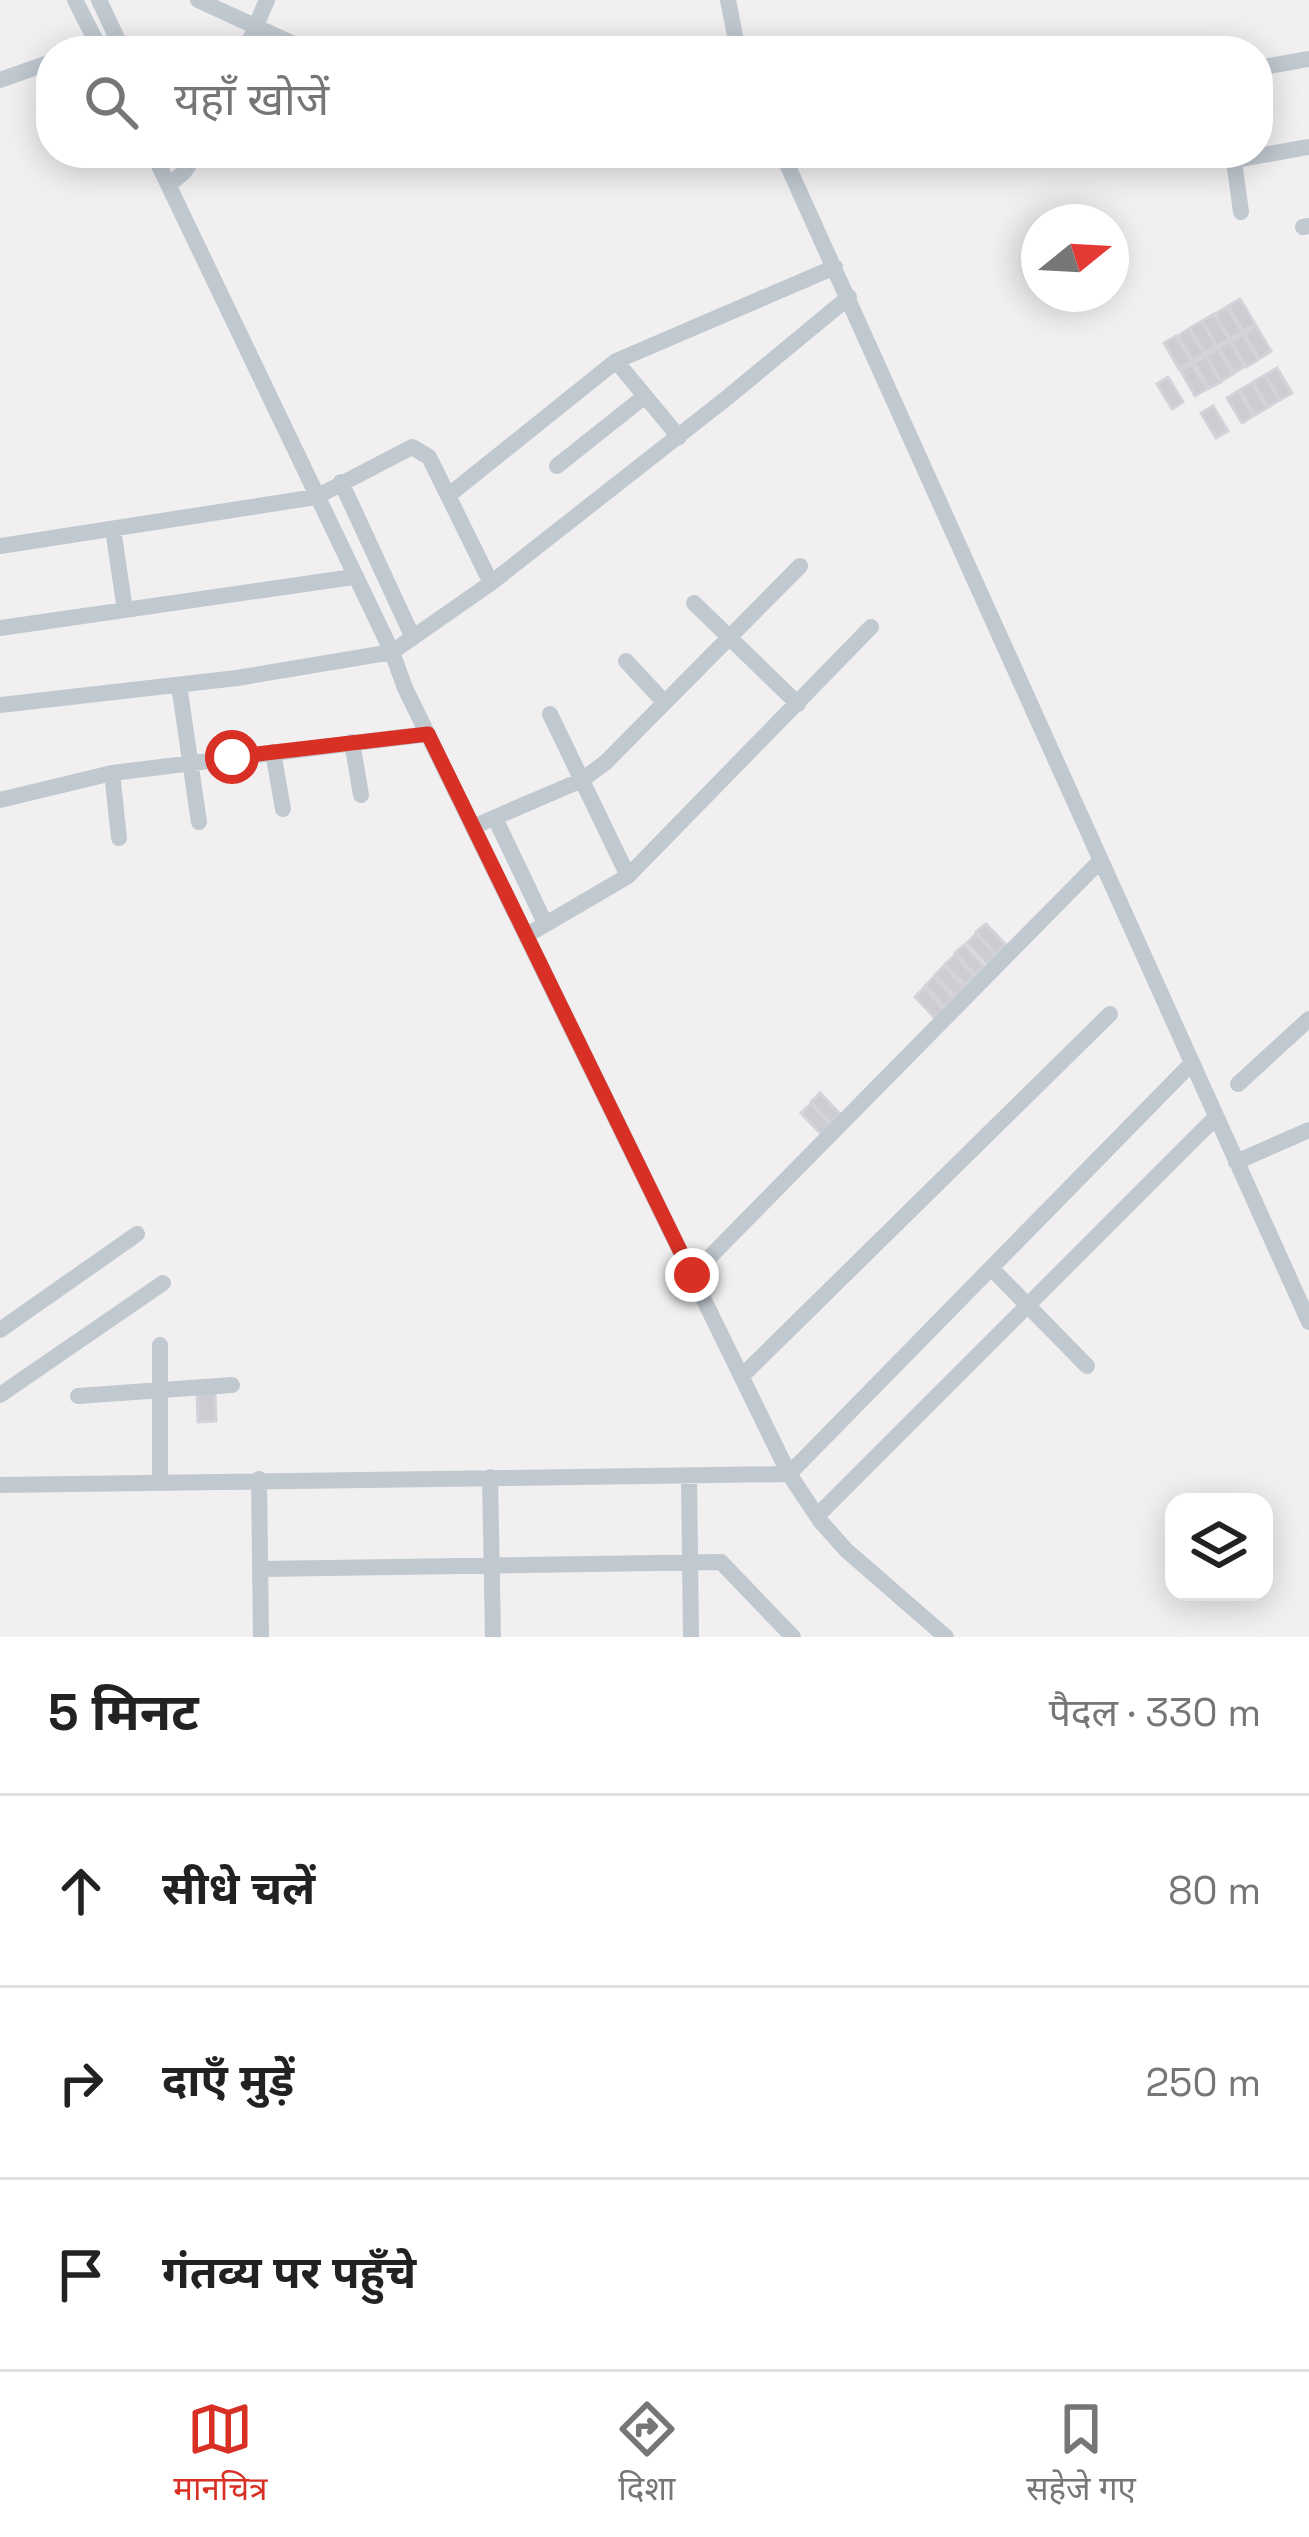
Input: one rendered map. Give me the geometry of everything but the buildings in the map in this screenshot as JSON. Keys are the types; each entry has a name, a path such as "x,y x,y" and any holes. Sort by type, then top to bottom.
{"street":[{"path":"75,0 88,36"},
{"path":"99,0 116,36"},
{"path":"198,0 278,36"},
{"path":"251,36 267,0"},
{"path":"728,0 735,36"},
{"path":"1273,65 1309,59"},
{"path":"0,80 36,67"},
{"path":"1273,152 1309,147"},
{"path":"160,168 428,734 789,1474 846,1550 946,1637"},
{"path":"182,168 184,172"},
{"path":"169,185 187,168"},
{"path":"789,168 1309,1322"},
{"path":"1235,168 1241,212"},
{"path":"449,495 616,361 835,267"},
{"path":"0,705 179,686 392,652 491,583 679,437 849,297"},
{"path":"616,361 679,437"},
{"path":"557,466 645,396"},
{"path":"0,546 316,497 412,447 429,458 491,583"},
{"path":"341,482 413,638"},
{"path":"113,529 125,610"},
{"path":"476,826 582,780 800,566"},
{"path":"0,628 353,577"},
{"path":"694,604 798,704"},
{"path":"527,934 628,876 871,627"},
{"path":"626,661 665,703"},
{"path":"179,686 199,822"},
{"path":"550,714 628,876"},
{"path":"0,800 112,772 428,734"},
{"path":"352,742 361,795"},
{"path":"273,752 283,808"},
{"path":"112,772 119,838"},
{"path":"495,818 544,921"},
{"path":"692,1275 1099,862"},
{"path":"742,1376 1110,1014"},
{"path":"1238,1084 1309,1019"},
{"path":"0,1485 789,1474 1191,1064"},
{"path":"817,1516 1215,1118"},
{"path":"1236,1162 1309,1130"},
{"path":"0,1330 136,1234"},
{"path":"991,1268 1087,1366"},
{"path":"0,1395 163,1283"},
{"path":"160,1345 160,1480"},
{"path":"78,1396 232,1385"},
{"path":"689,1475 691,1637"},
{"path":"490,1477 493,1637"},
{"path":"259,1479 261,1637"},
{"path":"260,1569 722,1562 793,1637"}],"route":[{"path":"232,757 428,734 692,1275"}]}
